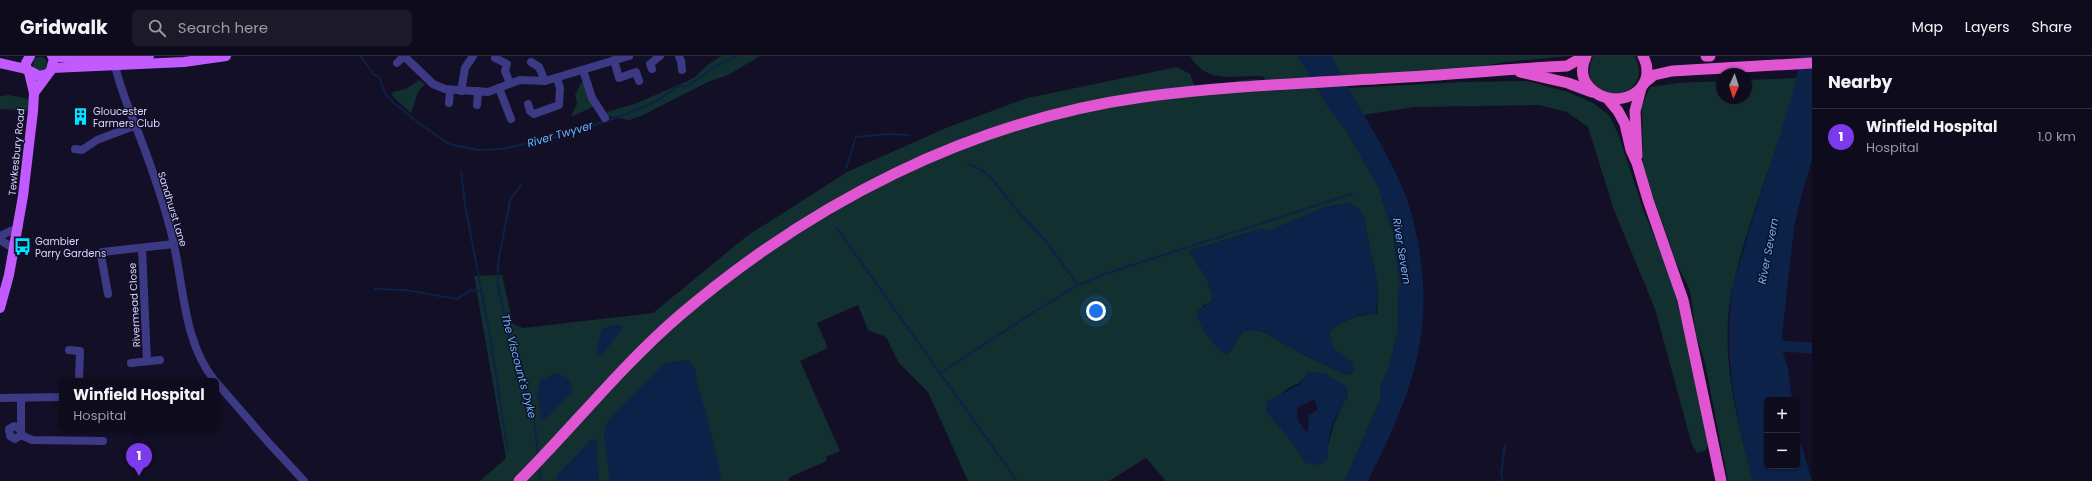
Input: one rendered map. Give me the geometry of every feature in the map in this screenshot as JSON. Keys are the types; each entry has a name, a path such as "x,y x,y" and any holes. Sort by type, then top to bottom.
{"highway":[{"path":"519,481 633,360 679,316 784,236 830,207 880,180 969,141 1049,116 1098,105 1177,93 1300,83 1567,66 1586,56"},
{"path":"1586,56 1582,66 1584,79 1594,93"},
{"path":"1637,163 1635,111 1647,69 1642,56"},
{"path":"1608,99 1627,97 1654,75 1672,71 1812,63"},
{"path":"1510,70 1553,79 1608,99 1616,107 1623,120 1630,150 1637,163 1648,200 1683,300 1721,481"}],"main road":[{"path":"27,70 26,63 30,56"},
{"path":"50,71 52,56 68,58 184,62 226,56"},
{"path":"0,63 27,70 39,76 50,71 115,59 149,56"},
{"name":"Tewkesbury Road","path":"0,308 19,227 34,93 27,70"},
{"name":"Tewkesbury Road","path":"34,93 50,71"}],"street":[{"path":"397,63 404,56 433,84 450,90 488,92 520,80 545,81 629,56"},
{"path":"461,91 465,68 474,56"},
{"path":"652,69 650,64 660,56"},
{"path":"679,56 682,70"},
{"path":"495,58 506,64 506,71 510,83"},
{"name":"Sandhurst Lane","path":"115,59 125,102 142,144 174,244 191,331 198,352 209,374 213,378"},
{"path":"614,60 619,78 636,72 639,81"},
{"path":"531,61 539,67 545,81"},
{"path":"583,70 592,98 605,118"},
{"path":"528,104 530,111 534,114 559,105 560,88 557,78"},
{"path":"499,88 511,119"},
{"path":"449,103 450,90"},
{"path":"477,105 478,91"},
{"path":"80,151 97,140 134,126"},
{"path":"0,236 19,227"},
{"path":"0,240 15,249"},
{"name":"Rivermead Close","path":"108,294 101,256 102,252 174,244"},
{"name":"Rivermead Close","path":"142,248 147,361"},
{"path":"69,350 80,351 79,378"},
{"name":"Rivermead Close","path":"131,363 160,360"},
{"name":"Sandhurst Lane","path":"219,385 268,442 304,481"},
{"path":"0,398 59,397"},
{"path":"21,398 20,432 32,440 103,442"}],"green space":[{"path":"721,56 760,56 728,75 708,82 641,116 629,120 608,116 607,112 637,103 695,77 706,66"},
{"path":"1190,56 1298,56 1330,110 1346,130 1378,186 1393,233 1399,279 1398,329 1389,368 1380,386 1380,400 1345,481 1166,481 1146,458 1109,481 968,481 928,392 899,363 886,337 868,330 858,305 817,323 828,348 800,361 840,451 826,457 827,461 790,477 788,481 480,481 506,458 474,276 502,275 513,324 523,328 653,313 747,236 847,172 946,128 1027,98 1177,67 1190,74 1196,90 1208,85 1253,79 1265,81 1264,77 1260,76 1230,77 1212,75 1197,65","holes":["1349,203 1363,215 1378,286 1377,314 1351,318 1339,324 1329,332 1334,350 1351,362 1354,372 1347,375 1300,353 1266,333 1255,330 1243,331 1227,355 1202,306 1211,302 1213,294 1204,273 1189,251 1260,229 1270,231 1325,207","1309,372 1348,394 1334,423 1327,449 1306,463 1289,438 1266,411 1280,395 1300,382"]},
{"path":"1331,56 1568,56 1505,62 1479,67 1342,77"},
{"path":"1593,56 1635,56 1639,72 1635,84 1626,91 1614,94 1603,91 1594,84 1589,72"},
{"path":"40,57 45,59 47,64 45,69 40,71 35,69 33,64 35,59"},
{"path":"1797,78 1782,131 1746,236 1732,290 1728,338 1729,362 1736,410 1753,481 1728,481 1705,363 1696,334 1690,290 1676,262 1643,168 1642,105 1650,87 1678,83 1716,81 1716,104 1752,104 1752,80"},
{"path":"419,80 425,84 418,92 411,113 392,96 393,92 406,89"},
{"path":"1527,81 1568,92 1593,103 1609,115 1618,133 1643,209 1671,277 1682,320 1708,445 1705,451 1697,453 1692,445 1655,309 1614,210 1588,127 1567,112 1539,105 1415,107 1363,115 1348,88 1464,82"},
{"path":"585,82 595,106 571,117 577,103 575,95 581,83"},
{"path":"9,95 34,100 33,111 0,109 0,96"}],"water":[{"name":"River Severn","path":"1298,56 1331,56 1383,148 1400,182 1414,222 1419,245 1423,292 1423,322 1419,349 1404,401 1368,481 1345,481 1380,400 1380,386 1389,368 1398,329 1399,279 1393,233 1378,186 1346,130 1330,110"},
{"name":"River Severn","path":"1801,56 1812,56 1812,160 1802,193 1794,228 1781,346 1788,368 1792,397 1764,397 1764,469 1800,469 1800,440 1812,481 1753,481 1741,434 1730,365 1729,341 1732,292 1752,221 1790,104"},
{"path":"1349,203 1358,208 1363,215 1378,286 1376,314 1351,318 1339,324 1329,332 1334,349 1352,362 1354,372 1347,375 1300,353 1266,333 1255,330 1243,331 1227,355 1217,347 1200,324 1196,312 1211,302 1213,294 1204,273 1189,251 1260,229 1270,231 1324,207"},
{"path":"611,325 621,325 623,328 602,355 598,355 597,348 602,329"},
{"path":"688,360 695,369 699,391 708,419 722,481 610,481 604,437 607,422 665,363"},
{"path":"1309,372 1324,373 1347,387 1347,396 1331,430 1328,445 1328,459 1319,465 1306,463 1289,438 1266,411 1267,402 1300,384","holes":["1314,399 1318,410 1308,415 1309,422 1307,432 1298,421 1297,408"]},
{"path":"555,373 570,379 572,392 545,420 539,418 541,410 536,394 541,380"},
{"path":"592,439 597,442 599,481 556,481 558,474"}],"waterway":[{"name":"River Twyver","path":"360,56 373,74 379,77 386,95 395,104 424,127 449,144 478,150 502,149 568,134 629,113 657,101 678,86 688,86 715,67 736,56"},
{"path":"846,168 856,137 887,134 910,135"},
{"path":"968,164 982,170 992,179 1021,215 1045,240 1078,285 1105,274 1352,194"},
{"path":"461,171 465,205 488,325 508,451"},
{"name":"The Viscount's Dyke","path":"521,184 510,200 498,264 498,286 513,354 533,411 538,456"},
{"path":"836,227 1017,481"},
{"path":"941,373 1029,315 1078,285"},
{"path":"375,289 405,290 457,299 470,290 481,291"},
{"path":"1767,342 1781,346 1812,348"},
{"path":"1503,481 1501,474 1505,445"},
{"name":"The Viscount's Dyke","path":"539,466 541,481"}],"place":[{"name":"Gloucester Farmers Club","path":"80,117"},
{"name":"Gambier Parry Gardens","path":"22,247"},
{"name":"Winfield Hospital","path":"139,476"}]}
